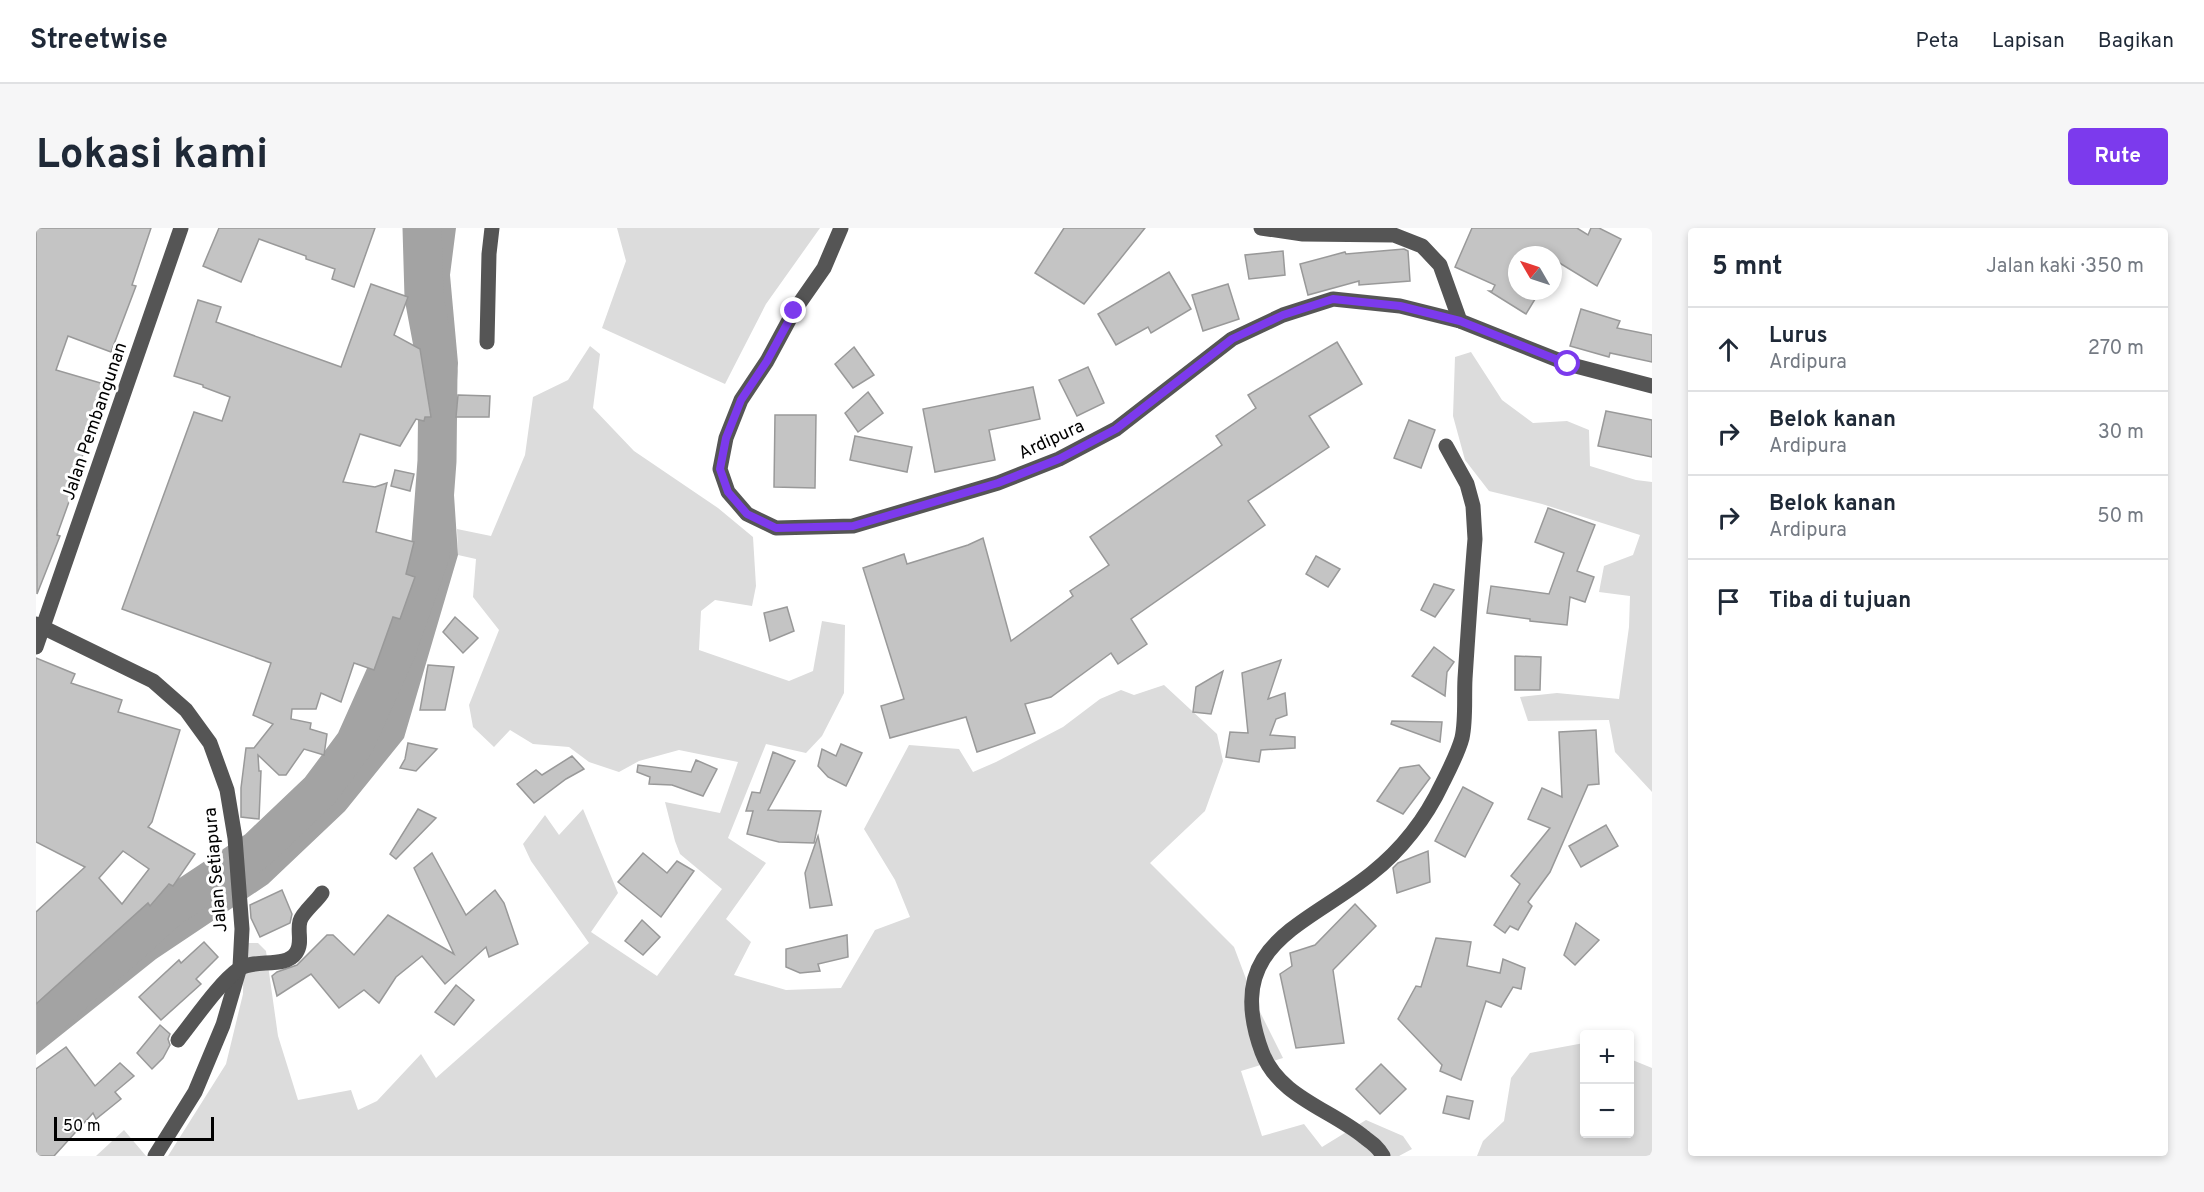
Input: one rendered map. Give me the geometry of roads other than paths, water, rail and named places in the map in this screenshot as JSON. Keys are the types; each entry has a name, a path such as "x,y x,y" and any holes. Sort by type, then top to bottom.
{"street":[{"name":"Jalan Pembangunan","path":"36,647 40,625 182,228"},
{"path":"487,342 489,254 492,228"},
{"name":"Ardipura","path":"841,228 824,268 794,311 767,361 741,400 726,438 720,469 728,492 747,514 776,528 853,526 998,483 1059,459 1116,429 1232,339 1283,315 1333,299 1400,306 1460,321 1568,364 1652,386"},
{"path":"1261,228 1303,234 1394,235 1422,246 1440,265 1460,321"},
{"path":"1383,1156 1379,1148 1358,1131 1306,1102 1272,1071 1262,1052 1254,1020 1251,983 1261,960 1285,934 1373,872 1411,835 1441,786 1462,738 1475,539 1473,506 1467,484 1446,446"},
{"name":"Jalan Setiapura","path":"40,625 153,681 186,710 210,743 227,790 235,838 242,929 240,967 223,1025 195,1092 155,1156"},
{"path":"178,1040 240,967 285,960 296,955 300,945 300,920 304,912 314,905 322,893"}],"waterway":[{"path":"36,1027 171,907 257,850 320,790 355,743 397,649 430,555 437,461 438,372 424,297 422,228"}]}
